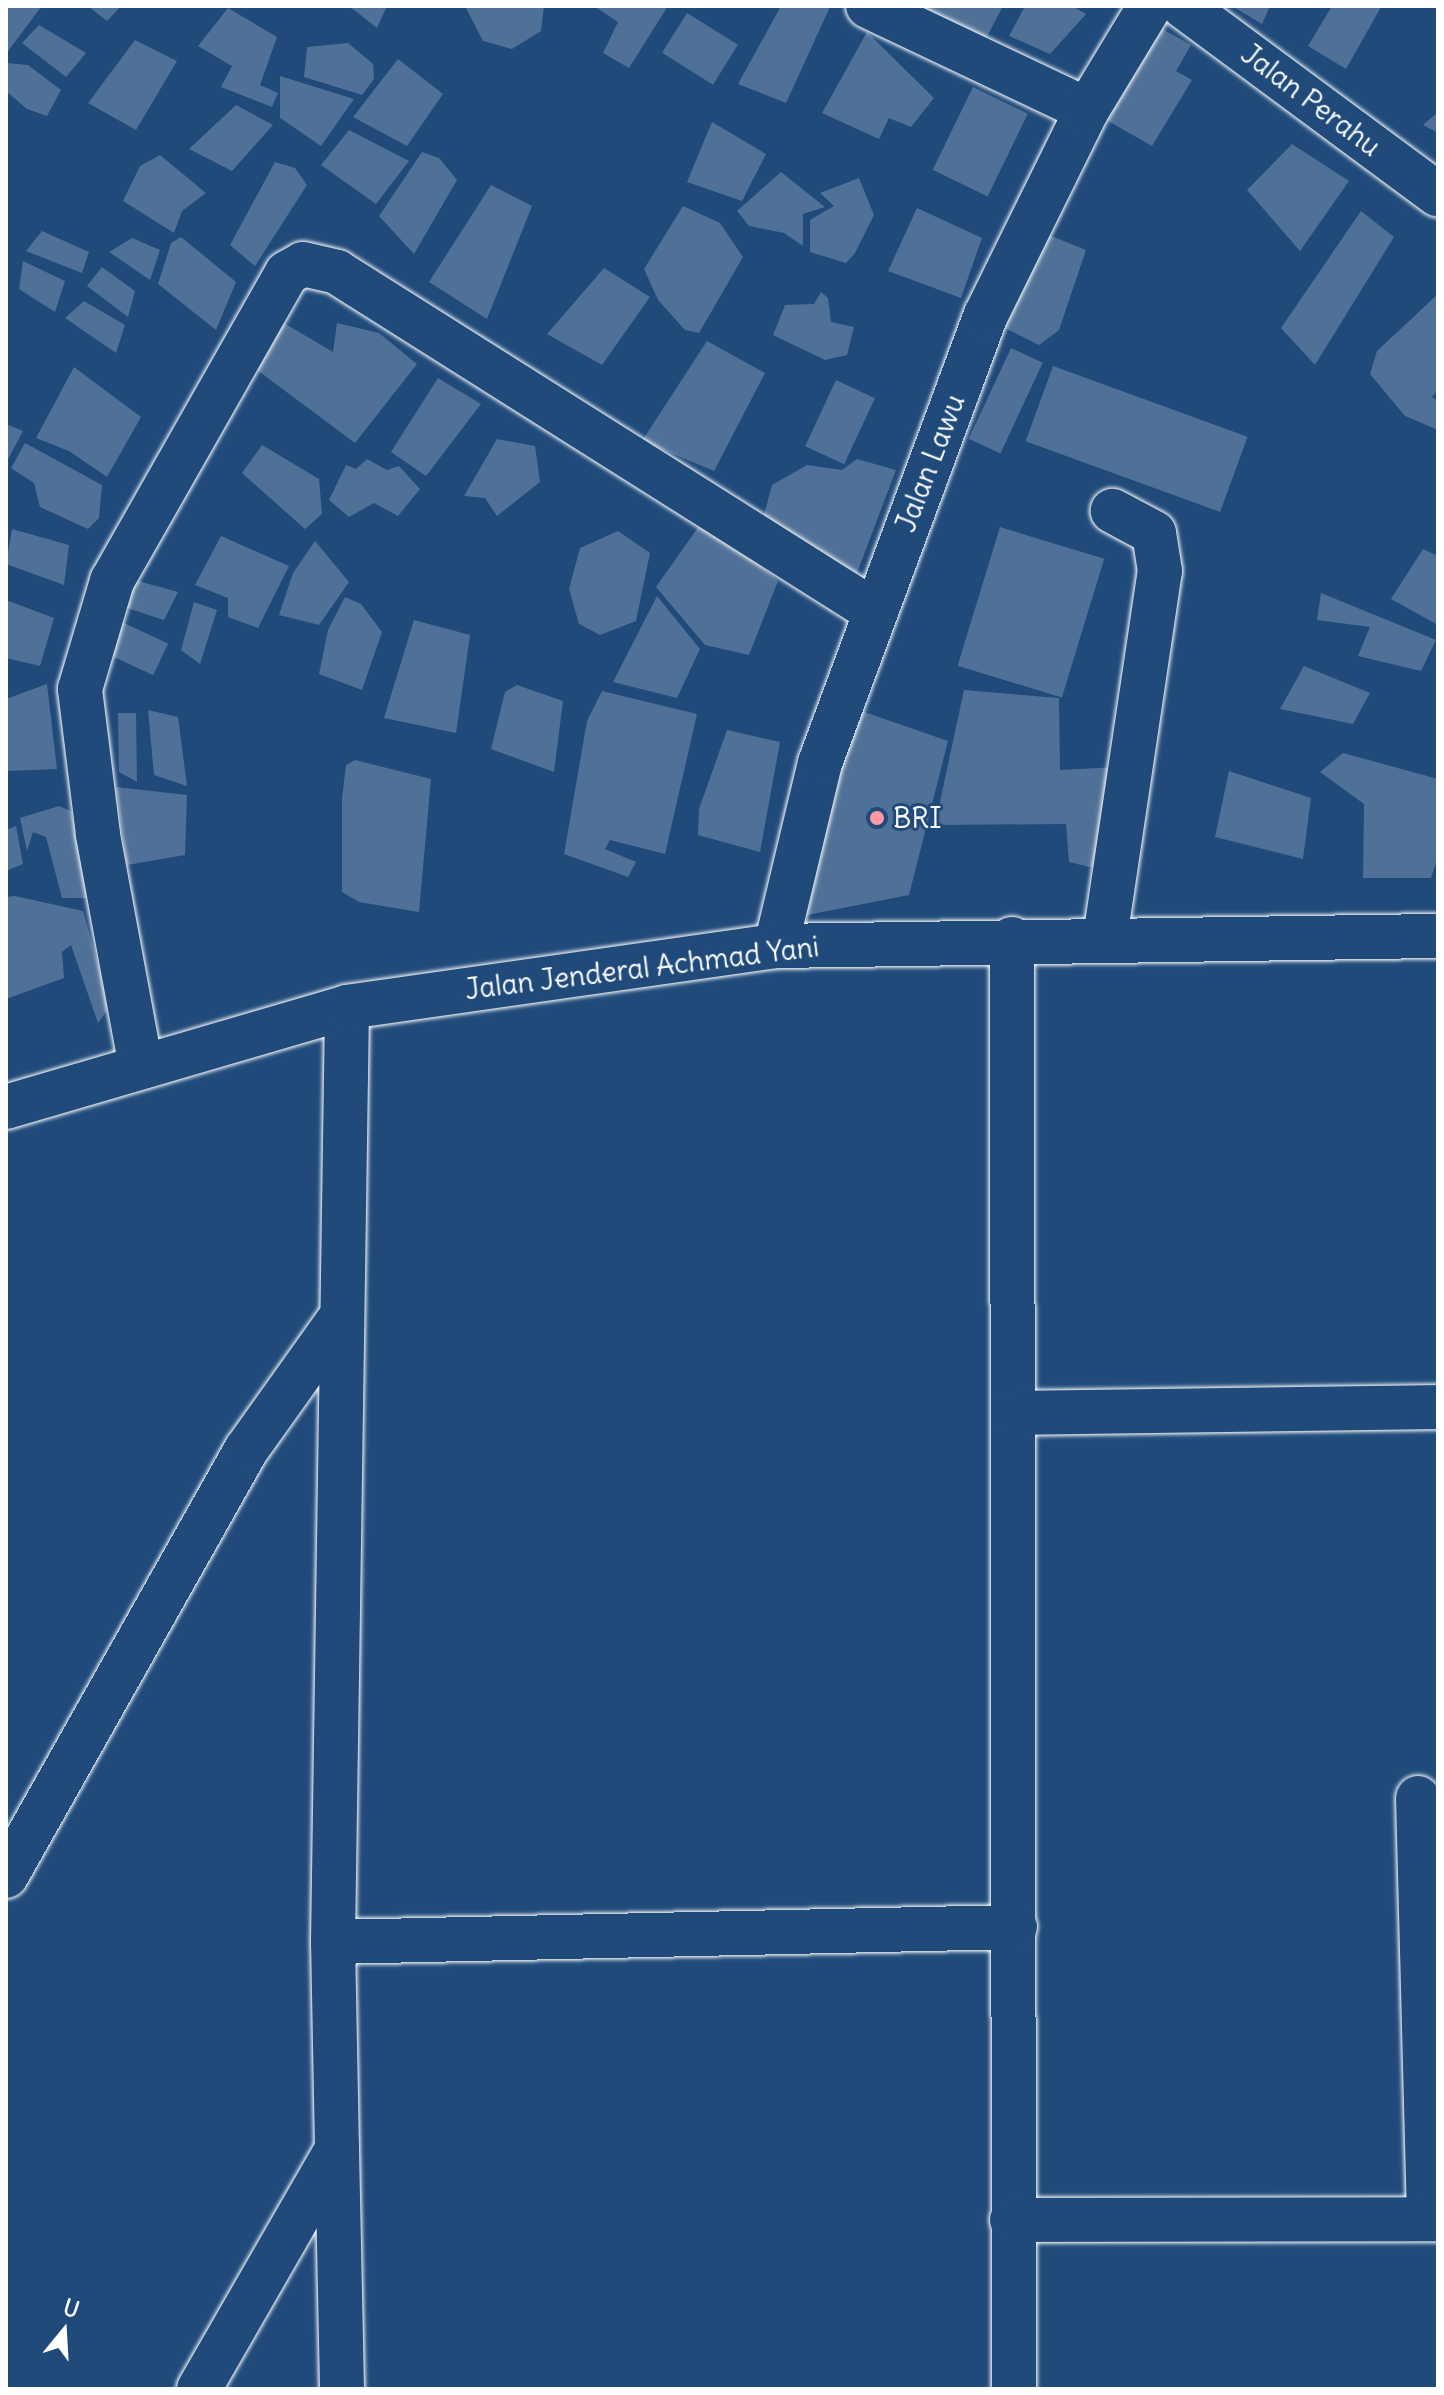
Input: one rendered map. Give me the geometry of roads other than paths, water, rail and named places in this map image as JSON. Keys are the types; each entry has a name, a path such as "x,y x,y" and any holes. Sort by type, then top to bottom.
{"street":[{"path":"868,6 1087,110"},
{"name":"Jalan Lawu","path":"776,946 820,763 986,315 1087,110 1150,6"},
{"name":"Jalan Perahu","path":"1183,6 1438,195"},
{"path":"141,1067 98,834 80,689 112,581 287,273 303,264 337,272 874,611"},
{"path":"1105,938 1160,571 1154,533 1113,511"},
{"name":"Jalan Jenderal Achmad Yani","path":"6,1107 347,1007 776,946 1012,939 1438,936"},
{"path":"1012,939 1014,2389"},
{"path":"342,2389 333,1942 347,1007"},
{"path":"6,1876 246,1450 340,1318"},
{"path":"1014,1413 1438,1407"},
{"path":"1012,2220 1434,2219 1418,1798"},
{"path":"333,1942 1015,1927"},
{"path":"199,2389 337,2149"}],"place":[{"name":"BRI","path":"877,818"}]}
